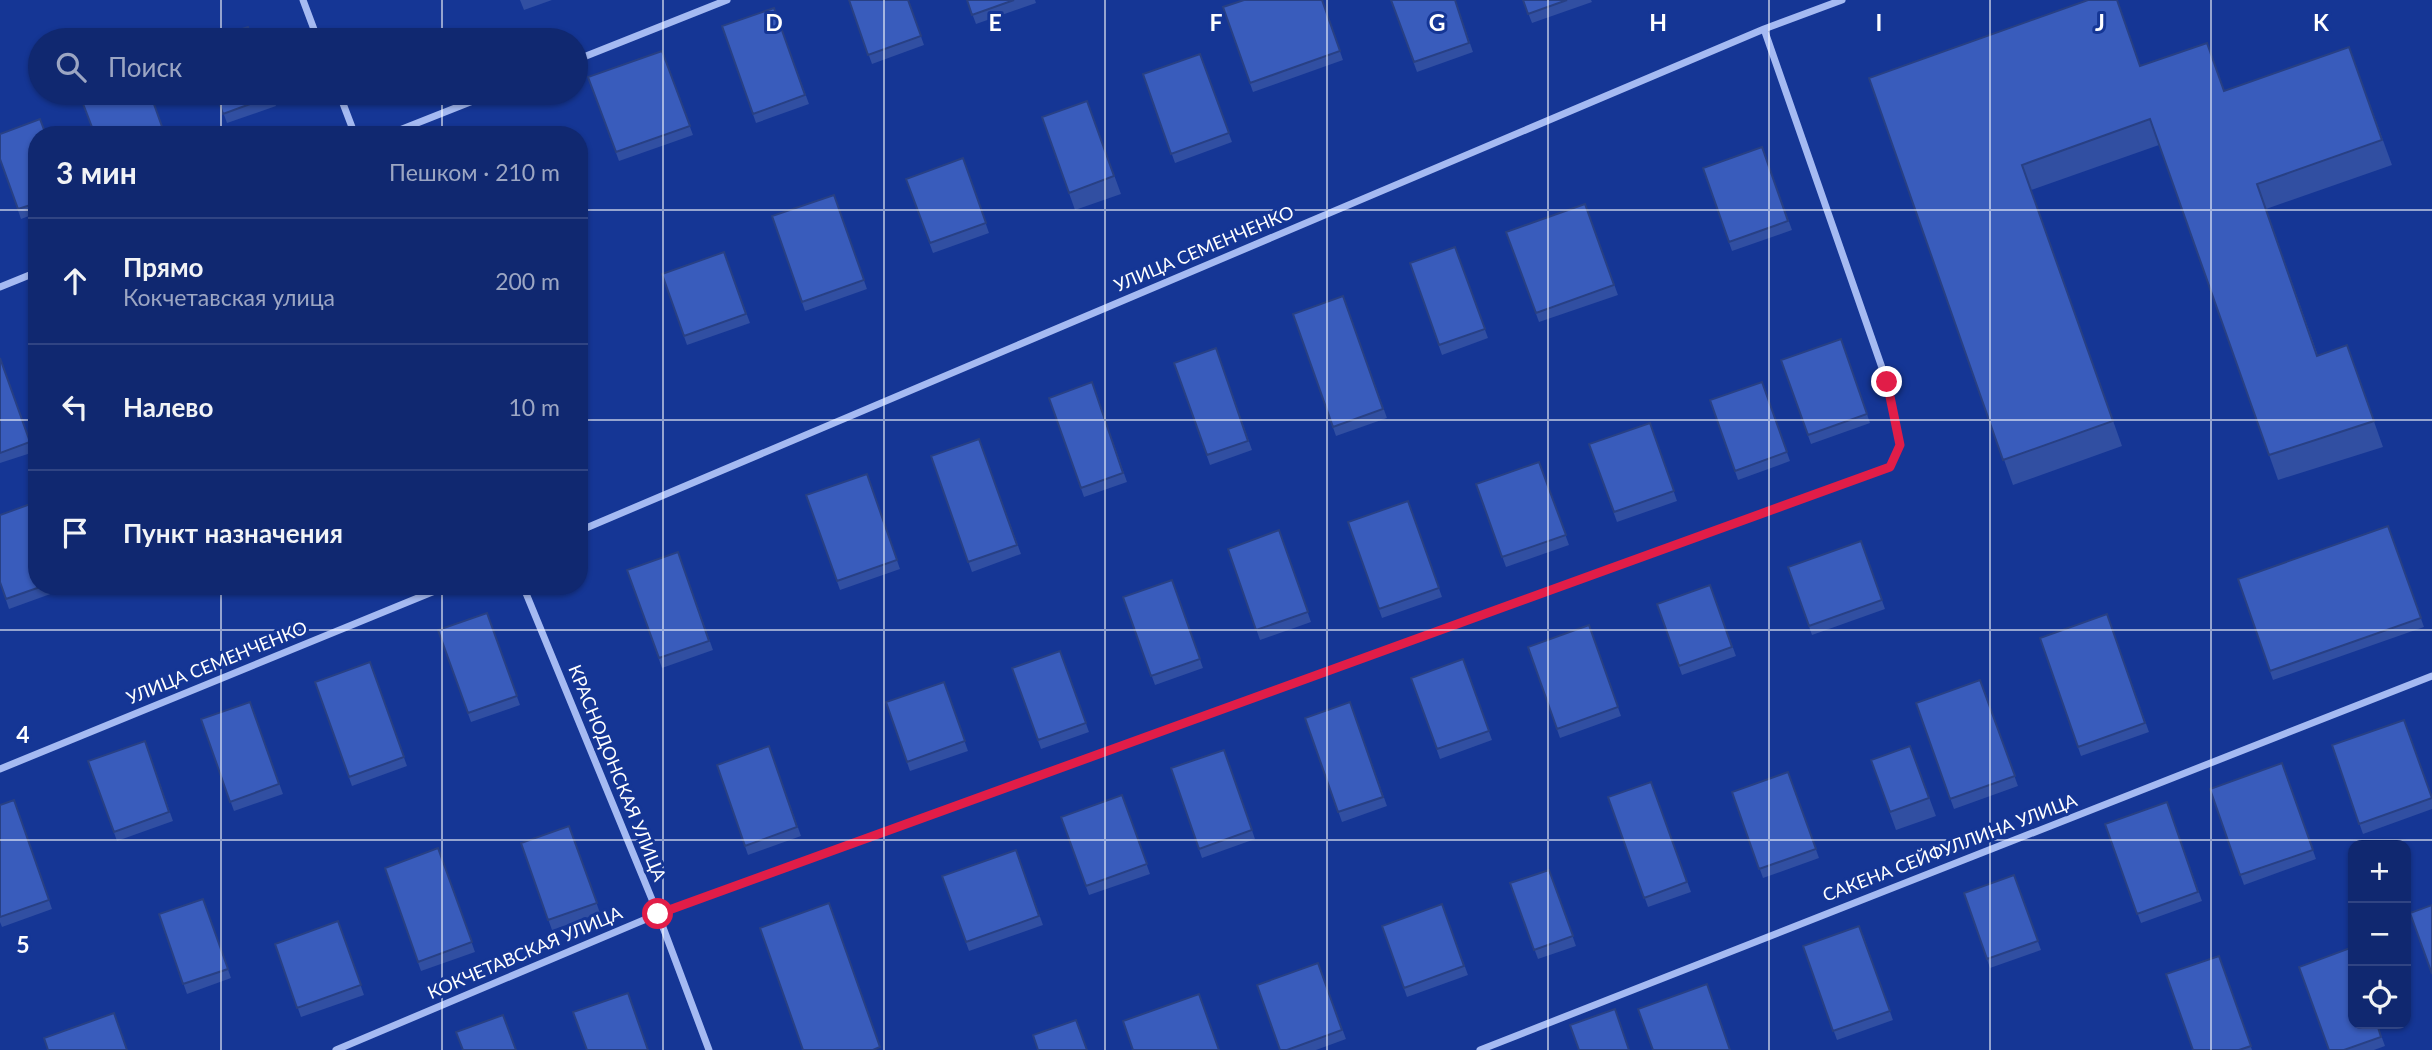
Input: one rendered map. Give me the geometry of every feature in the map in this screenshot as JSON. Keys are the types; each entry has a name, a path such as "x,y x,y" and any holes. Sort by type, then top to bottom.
{"street":[{"path":"303,0 314,28"},
{"path":"588,55 727,0"},
{"name":"УЛИЦА СЕМЕНЧЕНКО","path":"588,527 1765,29 1842,0"},
{"name":"КОКЧЕТАВСКАЯ УЛИЦА","path":"335,1050 658,914 1890,467 1900,445 1887,382 1765,29"},
{"path":"344,105 352,126"},
{"path":"410,126 463,105"},
{"path":"0,287 28,276"},
{"name":"УЛИЦА СЕМЕНЧЕНКО","path":"0,769 425,595"},
{"name":"КРАСНОДОНСКАЯ УЛИЦА","path":"527,595 658,914 709,1050"},
{"name":"САКЕНА СЕЙФУЛЛИНА УЛИЦА","path":"1480,1050 2432,676"}],"building":[{"path":"849,0 908,0 921,36 868,55"},
{"path":"967,0 1014,0 972,15"},
{"path":"1244,0 1322,0 1340,51 1250,83 1223,7"},
{"path":"1391,0 1455,0 1469,43 1414,62"},
{"path":"1523,0 1567,0 1528,14"},
{"path":"2088,0 2117,0 2140,66 2207,43 2224,91 2349,47 2382,140 2257,184 2317,356 2347,345 2374,421 2269,455 2150,119 2022,165 2113,421 2003,460 1869,78"},
{"path":"774,8 805,95 753,114 722,26"},
{"path":"662,51 690,126 616,152 588,77"},
{"path":"1200,54 1229,133 1171,154 1143,74"},
{"path":"1087,101 1114,176 1069,193 1042,117"},
{"path":"84,105 154,105 162,126 92,126"},
{"path":"220,105 248,105 223,114"},
{"path":"40,119 43,126 28,126 28,206 18,209 0,159 0,134"},
{"path":"1762,147 1788,221 1729,242 1703,168"},
{"path":"963,158 986,223 930,243 906,179"},
{"path":"834,195 864,280 802,302 772,216"},
{"path":"1585,204 1614,285 1536,313 1506,232"},
{"path":"1455,247 1485,329 1439,345 1410,263"},
{"path":"724,252 746,314 684,336 662,274"},
{"path":"1343,296 1383,409 1333,427 1293,314"},
{"path":"1841,339 1867,414 1808,435 1781,360"},
{"path":"1216,348 1248,441 1207,455 1174,363"},
{"path":"0,358 28,443 0,453"},
{"path":"1092,382 1123,473 1081,488 1049,398"},
{"path":"1762,382 1787,452 1735,471 1710,400"},
{"path":"1650,423 1674,491 1614,512 1589,444"},
{"path":"979,439 1017,545 968,562 931,456"},
{"path":"1539,462 1566,535 1502,557 1476,484"},
{"path":"867,474 897,560 837,581 806,495"},
{"path":"1408,501 1439,588 1379,609 1348,522"},
{"path":"28,505 28,591 6,599 0,582 0,515"},
{"path":"2388,526 2421,618 2270,671 2238,579"},
{"path":"1279,530 1308,612 1256,630 1228,549"},
{"path":"1861,541 1882,600 1809,626 1788,567"},
{"path":"678,552 709,641 659,658 627,570"},
{"path":"1172,580 1200,659 1151,676 1123,597"},
{"path":"1710,585 1732,647 1679,666 1657,604"},
{"path":"487,613 517,696 468,713 438,630"},
{"path":"2107,614 2145,723 2078,747 2040,638"},
{"path":"1589,625 1618,707 1557,729 1528,647"},
{"path":"1060,651 1086,723 1038,740 1012,668"},
{"path":"1463,659 1489,731 1437,749 1411,678"},
{"path":"370,662 404,757 349,777 315,682"},
{"path":"1980,680 2015,776 1950,799 1916,703"},
{"path":"944,682 965,741 907,762 886,702"},
{"path":"250,702 279,784 230,802 201,719"},
{"path":"1350,702 1383,797 1338,812 1305,718"},
{"path":"2404,720 2432,798 2359,824 2332,745"},
{"path":"145,741 169,812 114,832 88,761"},
{"path":"769,746 797,827 745,846 717,765"},
{"path":"1910,746 1929,798 1890,812 1871,760"},
{"path":"1224,750 1252,830 1199,849 1171,768"},
{"path":"2282,763 2313,850 2240,875 2210,789"},
{"path":"1788,772 1816,849 1759,869 1732,792"},
{"path":"1651,782 1687,882 1644,898 1608,797"},
{"path":"1122,795 1147,864 1086,886 1061,817"},
{"path":"14,800 49,900 0,917 0,805"},
{"path":"2167,802 2198,892 2137,914 2105,824"},
{"path":"569,826 597,903 548,920 521,843"},
{"path":"438,848 472,942 418,962 385,868"},
{"path":"1016,850 1039,916 966,942 942,876"},
{"path":"1549,870 1573,936 1534,950 1510,883"},
{"path":"2014,875 2038,941 1987,959 1964,893"},
{"path":"203,899 228,969 183,984 159,914"},
{"path":"829,903 880,1047 873,1050 803,1050 760,928"},
{"path":"1442,904 1464,966 1404,988 1382,926"},
{"path":"2432,905 2432,974 2411,916 2411,913"},
{"path":"338,921 361,985 297,1008 275,944"},
{"path":"1859,926 1890,1011 1833,1031 1803,946"},
{"path":"2348,949 2348,1029 2379,1029 2381,1037 2344,1050 2329,1050 2299,967"},
{"path":"2219,956 2251,1046 2239,1050 2193,1050 2166,974"},
{"path":"1318,963 1342,1030 1287,1050 1280,1050 1257,985"},
{"path":"1707,984 1730,1050 1653,1050 1638,1009"},
{"path":"628,993 648,1050 587,1050 573,1012"},
{"path":"1199,994 1219,1050 1133,1050 1123,1021"},
{"path":"1615,1009 1629,1050 1579,1050 1570,1025"},
{"path":"114,1013 127,1050 48,1050 44,1038"},
{"path":"503,1015 516,1050 463,1050 456,1032"},
{"path":"1076,1020 1087,1050 1038,1050 1033,1035"}],"route":[{"path":"658,914 1890,467 1900,445 1887,382"}]}
